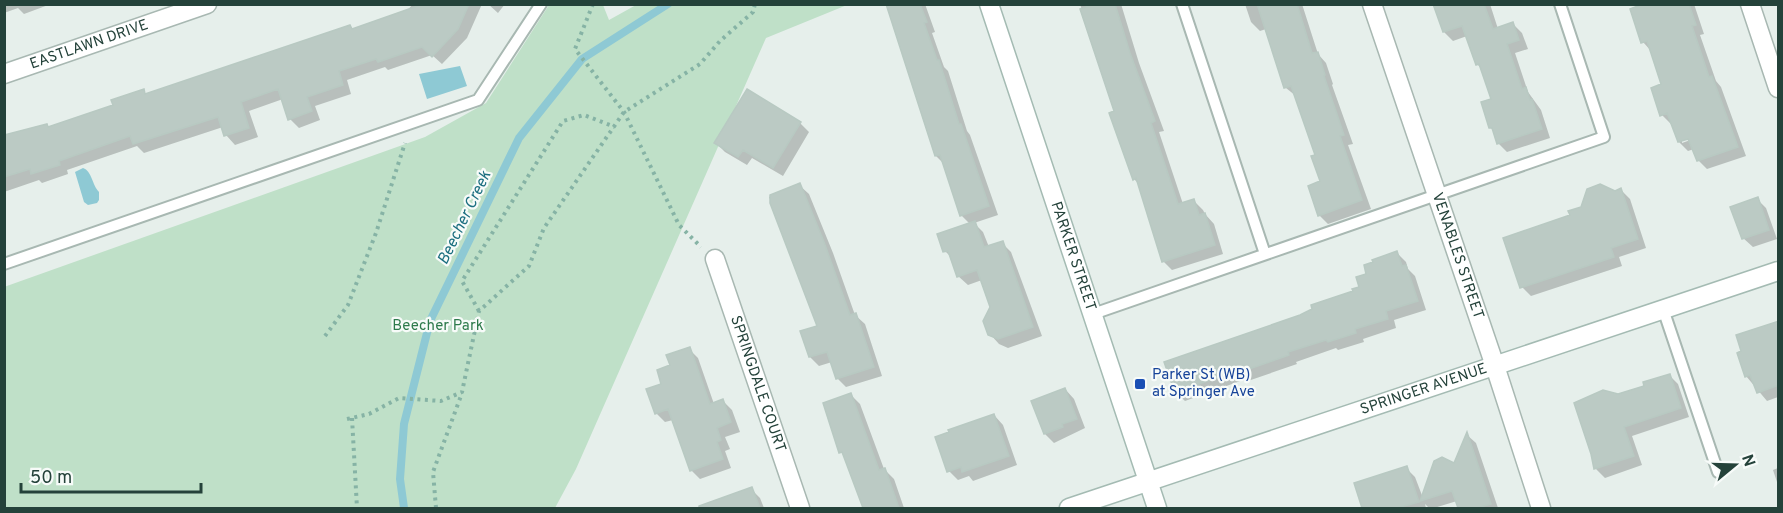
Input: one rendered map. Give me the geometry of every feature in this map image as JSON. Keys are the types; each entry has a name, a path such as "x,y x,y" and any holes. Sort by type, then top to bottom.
{"street":[{"name":"EASTLAWN DRIVE","path":"4,74 207,4"},
{"name":"PARKER STREET","path":"989,4 1157,508"},
{"name":"VENABLES STREET","path":"1372,4 1541,508"},
{"path":"1750,4 1779,88"},
{"name":"SPRINGDALE COURT","path":"715,260 800,508"},
{"name":"SPRINGER AVENUE","path":"1070,508 1779,271"}],"lane":[{"path":"4,264 478,100 541,4"},
{"path":"1182,4 1265,254"},
{"path":"1093,314 1604,137 1560,4"},
{"path":"1664,309 1718,471"}],"path":[{"path":"593,4 575,48 624,112 679,225 715,260"},
{"path":"436,508 433,472 462,392 479,311 529,266 544,228 624,112 700,64 720,41 753,12 755,4"},
{"path":"479,311 462,281 563,121 584,115 615,127"},
{"path":"325,336 348,305 376,233 412,123"},
{"path":"357,508 349,419 369,414 399,398 441,401 462,392"}],"green space":[{"name":"Beecher Park","path":"549,5 603,5 609,20 636,5 847,5 766,38 576,469 555,508 5,508 4,287 425,137 486,103"}],"water":[{"path":"460,66 467,86 427,99 419,74"},
{"path":"83,168 88,172 99,192 97,203 88,205 84,202 75,172"}],"building":[{"path":"423,4 469,4 458,29 432,57 422,47 378,62 376,59 339,71 343,85 307,97 312,111 288,120 278,89 241,102 249,128 224,136 218,117 133,144 130,136 59,161 60,165 31,174 30,169 4,177 4,135 47,124 48,127 113,105 111,100 144,89 145,94 350,25 352,29"},
{"path":"886,4 920,4 927,22 924,23 989,206 960,216 940,155 935,156"},
{"path":"1095,4 1115,4 1155,121 1151,123 1178,204 1194,199 1199,215 1205,213 1215,245 1162,262 1136,178 1133,180 1109,113 1114,111 1080,9"},
{"path":"1257,4 1297,4 1312,53 1318,52 1344,135 1340,136 1362,200 1318,216 1308,186 1320,181 1311,156 1315,155 1291,86 1284,88"},
{"path":"1433,4 1484,4 1493,29 1513,22 1519,40 1507,44 1522,89 1526,87 1530,100 1532,99 1542,129 1497,144 1481,102 1491,99 1462,26 1443,32"},
{"path":"1643,4 1689,4 1696,25 1692,26 1709,77 1712,76 1738,147 1697,161 1688,139 1678,142 1667,113 1660,116 1651,88 1661,84 1647,41 1641,43 1630,9"},
{"path":"747,89 801,122 773,168 743,150 738,157 714,143"},
{"path":"800,183 850,315 856,313 874,367 836,379 827,352 809,357 800,331 817,326 770,203 770,195"},
{"path":"1600,184 1615,191 1621,188 1638,239 1611,248 1614,257 1520,288 1503,238 1570,215 1568,211 1581,207 1587,189"},
{"path":"1758,197 1769,230 1742,239 1730,207"},
{"path":"975,221 984,247 1003,241 1033,327 998,339 988,335 983,321 990,307 977,270 957,277 948,251 943,252 937,234"},
{"path":"1397,251 1402,266 1406,265 1418,301 1386,311 1388,319 1355,329 1356,333 1288,352 1289,355 1235,374 1234,371 1175,393 1164,362 1300,315 1312,309 1311,305 1353,291 1352,289 1359,287 1356,277 1366,274 1364,265"},
{"path":"1779,321 1779,385 1757,393 1750,375 1745,377 1737,353 1741,351 1736,335"},
{"path":"690,347 710,404 723,399 731,422 717,428 721,440 717,442 723,459 690,471 668,409 655,414 646,389 661,384 657,370 670,365 666,355"},
{"path":"1670,374 1681,408 1624,427 1634,456 1594,469 1574,403 1603,390 1618,394 1644,386 1643,382"},
{"path":"1065,388 1077,419 1044,434 1031,401"},
{"path":"851,393 879,470 885,468 899,508 863,508 842,452 839,453 823,403"},
{"path":"994,414 1009,456 962,472 961,467 947,472 935,437 949,432 948,430"},
{"path":"1467,432 1491,504 1477,508 1458,508 1452,491 1420,501 1434,461 1442,457 1454,463"},
{"path":"1407,466 1419,502 1397,508 1362,508 1354,483"},
{"path":"752,487 760,508 699,508 699,506"}],"waterway":[{"name":"Beecher Creek","path":"404,508 400,479 404,424 430,321 519,138 582,59 668,4"}],"place":[{"name":"Parker St (WB) at Springer Ave","path":"1140,384"}]}
